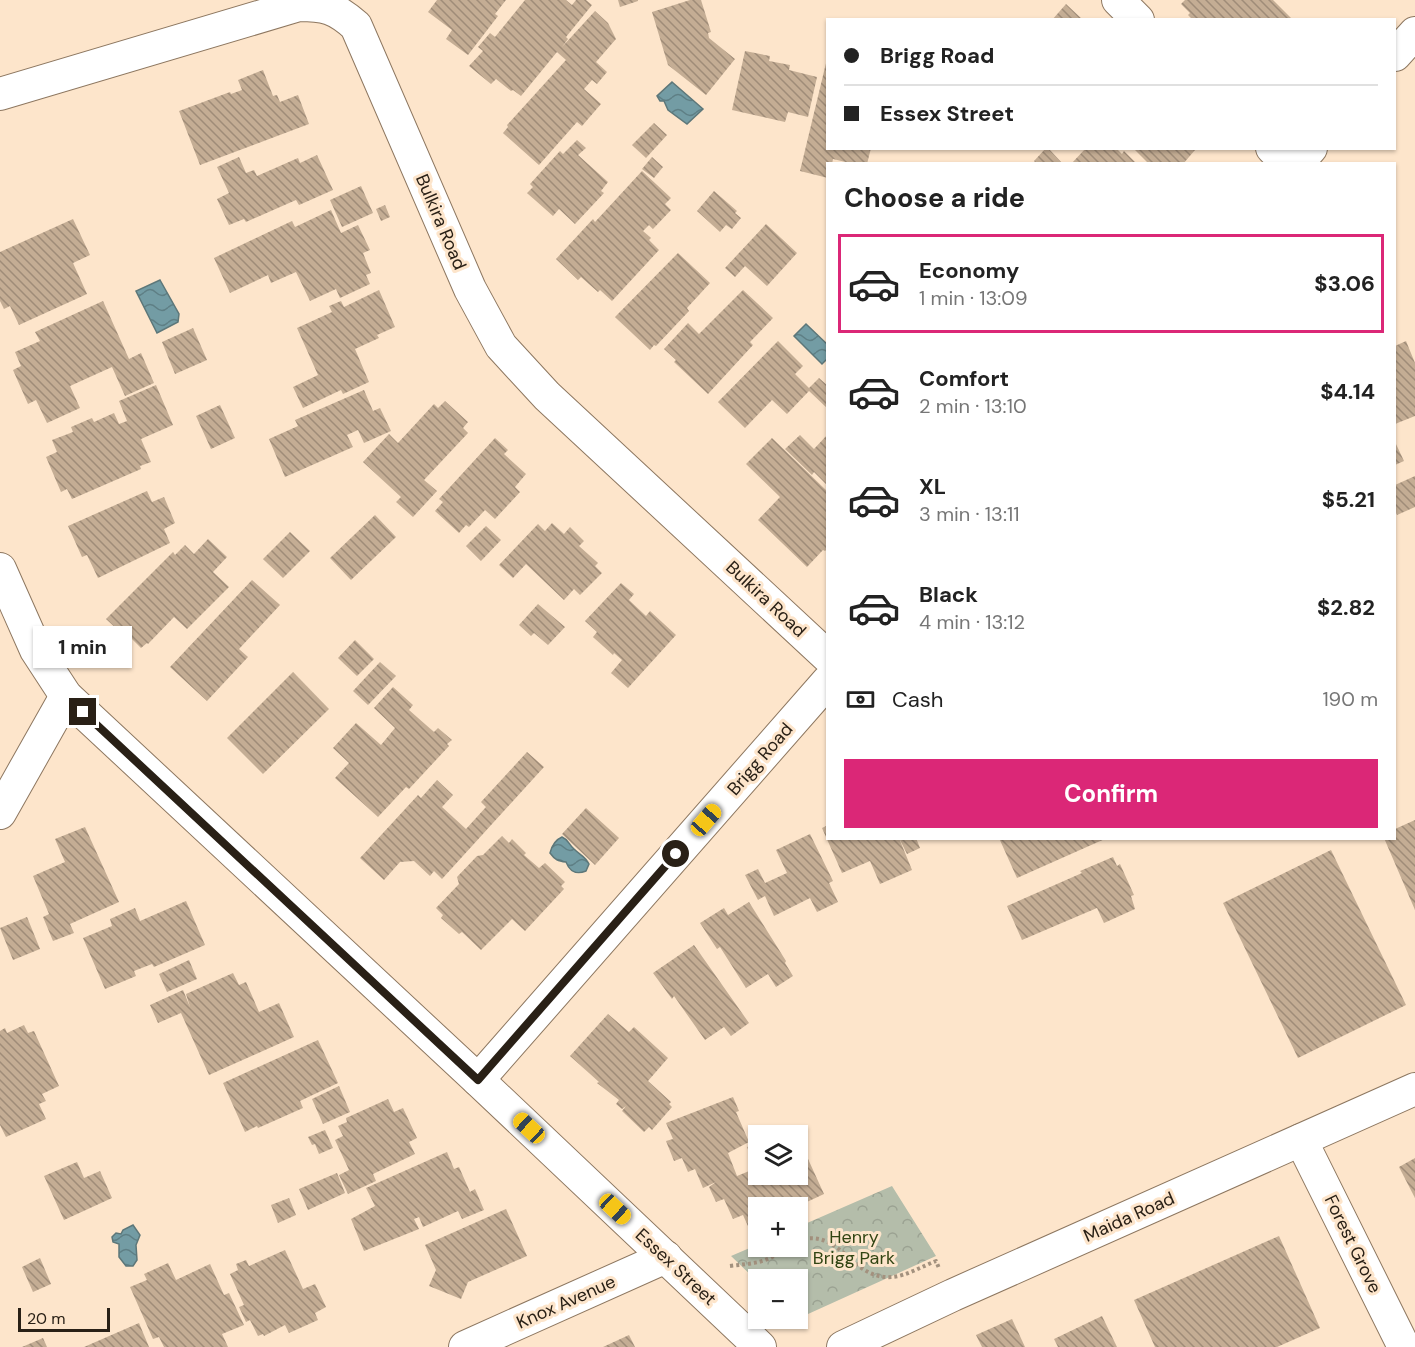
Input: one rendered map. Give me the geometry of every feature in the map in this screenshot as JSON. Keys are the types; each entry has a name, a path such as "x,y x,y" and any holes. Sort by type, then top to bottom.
{"street":[{"path":"1118,0 1136,18"},
{"name":"Bulkira Road","path":"0,94 299,5 320,5 340,12 356,26 470,289 501,346 547,396 826,655"},
{"path":"1396,54 1415,33"},
{"path":"1274,150 1286,162"},
{"path":"1299,162 1309,150"},
{"name":"Essex Street","path":"0,569 36,650 66,696 478,1080 760,1347"},
{"name":"Brigg Road","path":"478,1080 826,683"},
{"path":"0,813 66,696"},
{"name":"Maida Road","path":"843,1347 953,1295 1415,1089"},
{"name":"Forest Grove","path":"1301,1140 1404,1347"},
{"name":"Knox Avenue","path":"465,1347 666,1257"}],"path":[{"path":"808,1238 822,1238 841,1249 857,1266 880,1276 893,1277 936,1261 953,1295"},
{"path":"730,1266 763,1262 773,1257"}],"green space":[{"name":"Henry Brigg Park","path":"892,1186 936,1256 808,1314 808,1269 748,1269 748,1272 731,1256 748,1249 748,1257 808,1257 808,1223"}],"water":[{"path":"672,82 703,109 687,124 668,110 664,101 660,101 657,96"},
{"path":"160,280 179,314 178,322 157,333 136,291"},
{"path":"806,324 826,343 826,360 822,364 794,336"},
{"path":"562,837 587,861 589,864 586,871 574,872 566,862 557,860 550,853 554,843"},
{"path":"133,1225 140,1235 136,1245 137,1260 133,1266 126,1266 119,1257 119,1244 113,1242 112,1237 116,1233 121,1234 123,1230"}],"building":[{"path":"437,0 506,0 495,14 498,16 468,55 446,39 452,30 428,12"},
{"path":"525,0 566,0 572,5 576,0 586,0 592,5 566,37 568,39 562,47 595,11 608,23 616,39 596,62 607,72 597,84 592,80 584,89 601,104 582,126 577,122 539,165 503,133 507,125 566,60 557,52 521,96 496,79 491,84 469,66 483,51 478,47 490,33 495,37"},
{"path":"618,0 638,0 638,1 620,7"},
{"path":"690,0 701,0 711,32 708,33 709,38 735,59 706,95 668,65 652,12"},
{"path":"1185,0 1273,0 1291,18 1191,18 1188,15 1190,13 1181,4"},
{"path":"1066,4 1081,18 1054,18"},
{"path":"745,51 770,56 769,61 790,65 789,70 817,77 808,117 788,112 785,122 732,110"},
{"path":"826,63 826,150 870,150 868,162 846,162 833,159 832,162 826,162 826,178 800,171"},
{"path":"263,70 273,96 277,95 280,102 298,95 309,124 200,165 179,111 230,92 231,94 242,90 238,80"},
{"path":"654,123 667,135 646,158 632,145"},
{"path":"577,140 586,148 578,155 608,182 601,191 604,193 575,224 559,209 553,216 527,193 533,187 530,184 560,151 563,154"},
{"path":"1044,150 1050,150 1061,162 1035,162"},
{"path":"1084,150 1118,150 1122,154 1124,151 1135,162 1073,162"},
{"path":"1135,150 1195,150 1185,162 1147,162"},
{"path":"317,155 333,190 299,205 296,200 246,222 244,219 229,225 217,199 229,193 217,167 239,157 246,173 254,170 257,176 298,158 300,163"},
{"path":"652,157 663,167 654,178 642,169"},
{"path":"642,171 671,198 665,204 671,210 653,229 649,225 643,231 659,250 612,301 581,277 578,280 556,259 593,219 595,222"},
{"path":"361,186 373,213 342,227 330,200"},
{"path":"714,191 737,211 735,213 741,218 732,229 726,225 720,232 697,211"},
{"path":"385,205 390,217 381,221 376,209"},
{"path":"331,210 341,233 358,225 370,250 363,253 371,273 366,275 370,284 340,298 336,289 310,301 296,272 271,283 268,275 230,293 214,258 292,221 295,227"},
{"path":"73,219 90,255 73,263 87,294 19,325 10,306 4,309 0,301 0,252"},
{"path":"766,224 797,253 767,286 745,266 735,277 725,268"},
{"path":"678,253 710,283 687,308 689,311 650,350 615,317"},
{"path":"379,290 395,327 377,335 379,338 355,349 369,382 343,394 341,390 303,408 293,387 318,375 297,328 332,312 329,306 341,301 344,307"},
{"path":"743,290 773,318 750,342 753,345 708,394 674,362 676,360 664,349 688,323 699,334"},
{"path":"103,301 129,359 141,353 154,383 125,396 112,367 70,386 80,408 47,423 36,400 28,404 13,370 21,366 15,352 40,341 35,332"},
{"path":"193,328 207,360 175,374 162,342"},
{"path":"778,341 803,366 795,374 809,388 819,378 826,384 826,407 809,391 787,414 772,400 745,428 718,402"},
{"path":"1406,341 1415,363 1415,416 1396,424 1396,346"},
{"path":"156,385 173,425 141,439 151,462 140,466 141,469 72,499 67,489 61,492 46,457 57,452 52,440 73,432 71,427 92,418 94,422 114,413 119,424 127,421 119,401"},
{"path":"364,390 373,411 380,408 391,431 364,443 358,430 347,435 353,447 285,477 269,439 298,426 295,420"},
{"path":"445,401 468,422 463,428 468,433 424,480 437,491 413,517 396,502 401,497 363,462 389,434 398,443 434,404 438,408"},
{"path":"220,405 235,438 211,449 196,416"},
{"path":"800,435 814,449 826,436 826,484 814,472 812,475 785,449"},
{"path":"495,438 508,450 504,454 526,474 515,487 520,492 495,519 485,510 469,527 466,525 459,533 435,511 443,502 439,499"},
{"path":"772,438 826,490 826,550 823,550 807,567 758,520 780,497 746,464"},
{"path":"1396,444 1404,461 1396,465"},
{"path":"1415,476 1415,507 1397,515 1396,512 1396,485"},
{"path":"147,491 152,502 164,497 175,523 164,529 170,543 98,578 87,555 82,557 68,526"},
{"path":"375,515 396,537 351,580 330,558"},
{"path":"552,523 564,534 570,527 584,541 579,546 598,563 595,566 602,573 580,595 574,589 564,600 526,564 513,578 499,565 538,524 545,531"},
{"path":"486,526 501,540 481,561 466,546"},
{"path":"290,532 310,551 283,578 263,559"},
{"path":"208,539 227,557 213,572 229,587 187,629 174,617 148,644 141,648 123,630 120,632 106,619 173,552 175,555 185,545 194,554"},
{"path":"252,580 280,605 239,649 248,657 207,701 170,667"},
{"path":"621,583 634,594 629,600 646,616 650,611 676,635 628,688 611,673 622,660 593,637 597,632 585,621"},
{"path":"538,604 565,627 548,645 534,633 531,636 519,625"},
{"path":"355,640 374,659 357,676 338,658"},
{"path":"380,662 396,676 368,705 353,691"},
{"path":"293,672 329,709 263,774 227,738"},
{"path":"393,687 413,705 409,710 434,732 438,728 452,740 409,789 406,787 378,817 335,778 349,763 333,748 356,723 381,745 395,728 374,708"},
{"path":"527,752 544,767 442,879 434,871 430,876 414,861 400,862 384,880 360,858 418,795 421,798 437,780 453,795 442,807 466,829 486,807 481,802"},
{"path":"586,808 619,838 595,865 562,834"},
{"path":"1415,820 1415,910 1385,840 1396,840 1396,829"},
{"path":"85,827 119,902 70,924 74,933 53,941 43,917 49,914 33,876 65,862 55,839"},
{"path":"810,834 833,881 829,883 838,902 817,912 810,898 774,916 765,896 758,900 745,875 758,869 765,883 787,873 776,850"},
{"path":"502,836 509,843 512,839 526,853 524,855 539,868 545,863 565,882 561,886 564,889 525,931 512,919 481,950 462,932 459,934 441,918 443,915 436,908 459,884 457,877 477,856 483,855"},
{"path":"827,840 900,840 912,870 880,884 870,861 842,873"},
{"path":"900,840 917,840 920,848 907,854"},
{"path":"1000,840 1102,840 1017,878"},
{"path":"1331,850 1406,1005 1298,1058 1223,903"},
{"path":"1113,857 1117,866 1120,864 1134,895 1131,896 1135,909 1104,923 1097,908 1022,940 1007,906"},
{"path":"186,901 205,945 154,967 152,964 134,971 136,976 105,989 83,938 112,926 110,919 135,908 140,921"},
{"path":"749,902 793,976 776,987 768,974 746,988 720,947 717,949 700,923 724,908 728,915"},
{"path":"27,917 40,949 13,960 0,928"},
{"path":"694,945 749,1023 731,1036 724,1027 705,1040 674,996 672,999 653,973"},
{"path":"189,960 197,979 167,992 159,974"},
{"path":"233,973 239,985 246,982 259,1012 279,1003 294,1037 209,1075 181,1013 158,1023 150,1005 183,990 190,1007 186,994"},
{"path":"608,1014 629,1032 634,1027 668,1058 648,1081 671,1102 669,1104 672,1107 652,1130 649,1127 644,1132 622,1111 626,1106 622,1109 616,1104 619,1100 597,1083 599,1082 570,1056"},
{"path":"24,1025 28,1033 34,1031 59,1086 42,1094 46,1101 39,1104 46,1119 6,1137 0,1125 0,1031 5,1028 7,1033"},
{"path":"318,1040 338,1083 300,1101 303,1108 245,1132 223,1083"},
{"path":"339,1086 350,1112 323,1124 312,1099"},
{"path":"733,1097 739,1111 736,1112 748,1140 748,1143 728,1153 737,1176 748,1172 748,1185 808,1185 808,1159 824,1194 808,1201 808,1197 748,1197 748,1226 743,1215 733,1219 724,1199 716,1202 709,1187 716,1182 703,1188 695,1169 688,1172 682,1158 674,1161 666,1141 673,1139 666,1123"},
{"path":"388,1099 394,1112 403,1108 417,1138 409,1142 415,1154 373,1174 376,1181 348,1194 339,1175 349,1170 335,1140 343,1136 338,1126 347,1122 346,1118"},
{"path":"325,1130 333,1148 319,1154 315,1144 312,1145 308,1137"},
{"path":"447,1152 454,1169 459,1167 470,1192 475,1189 484,1210 462,1219 458,1211 423,1227 419,1217 414,1219 419,1229 364,1251 351,1219 375,1206 366,1188"},
{"path":"1415,1158 1415,1198 1399,1167"},
{"path":"77,1162 84,1178 100,1171 112,1198 64,1220 44,1176"},
{"path":"337,1173 345,1193 308,1210 299,1189"},
{"path":"289,1198 296,1215 278,1223 271,1205"},
{"path":"506,1209 527,1256 468,1282 461,1299 429,1286 436,1270 425,1245"},
{"path":"1279,1236 1320,1328 1277,1347 1155,1347 1134,1300"},
{"path":"285,1250 303,1289 315,1284 326,1307 315,1313 318,1320 289,1333 285,1325 264,1336 263,1334 258,1336 250,1320 246,1322 239,1307 244,1305 230,1274 238,1270 236,1264 246,1260 249,1266"},
{"path":"40,1258 51,1284 33,1292 22,1267"},
{"path":"168,1263 176,1280 210,1264 224,1295 229,1293 244,1325 222,1334 228,1347 164,1347 159,1337 153,1339 130,1287 147,1280 144,1274"},
{"path":"1102,1316 1117,1347 1058,1347 1054,1339"},
{"path":"1012,1319 1025,1347 982,1347 976,1335"},
{"path":"139,1323 149,1347 84,1347"},
{"path":"629,1335 635,1347 603,1347"},
{"path":"43,1338 47,1347 22,1347"}],"route":[{"path":"83,712 478,1080 676,854"}]}
